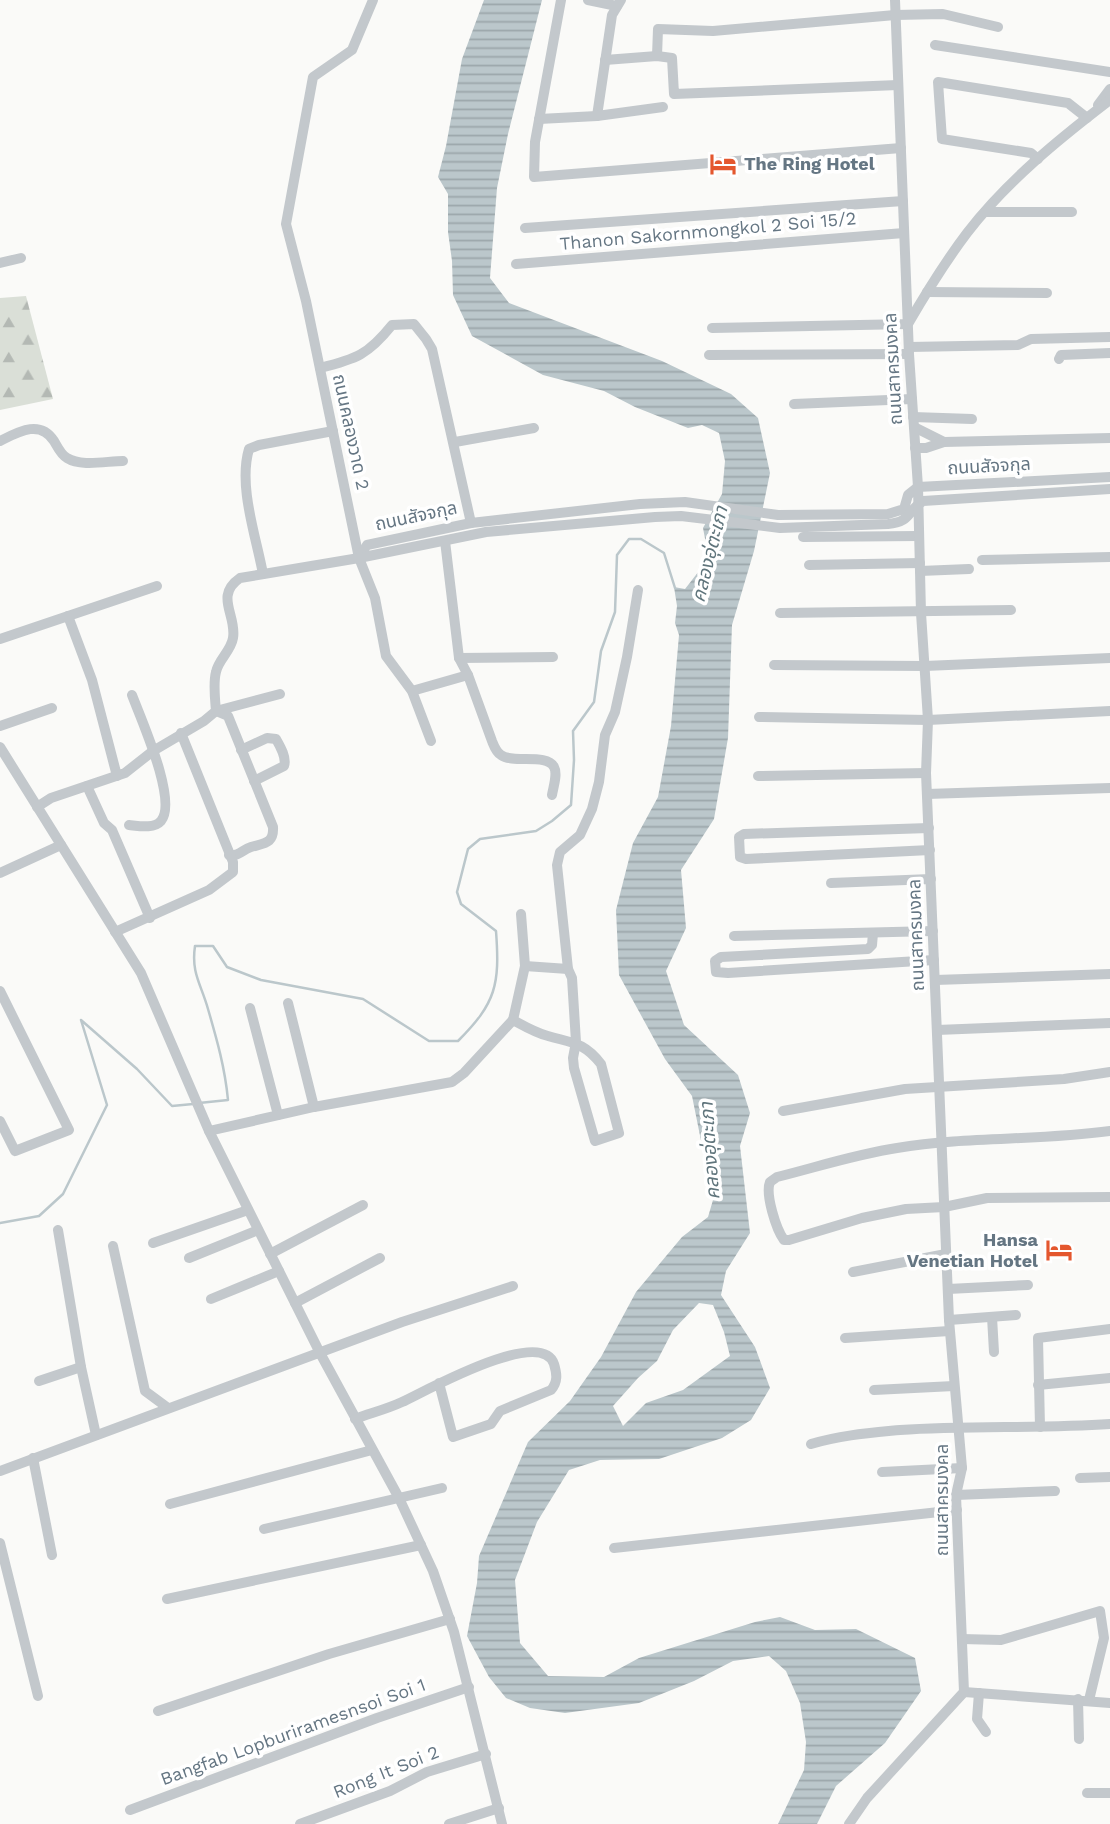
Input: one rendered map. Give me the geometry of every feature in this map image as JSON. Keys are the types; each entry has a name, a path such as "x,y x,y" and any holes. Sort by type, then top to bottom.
{"street":[{"name":"ถนนคลองวาด 2","path":"373,0 352,50 313,77 286,225 320,368 359,558 375,598 386,656 412,691 432,741"},
{"path":"561,0 539,119 534,177 901,148"},
{"path":"588,0 619,3 612,15 597,116"},
{"name":"ถนนสาครมงคล","path":"894,0 928,719 926,773 949,1325 962,1468 956,1495 964,1692"},
{"path":"657,57 658,29 713,31 895,15 943,14 998,27"},
{"path":"935,45 1110,72"},
{"path":"605,60 672,58 674,94 898,85"},
{"path":"1038,159 1031,153 942,139 938,82 1069,103 1091,114"},
{"path":"1091,114 1110,89"},
{"path":"712,328 908,324 968,232 985,212 1038,159 1110,100"},
{"path":"539,119 597,116 663,107"},
{"path":"525,228 903,201"},
{"path":"985,212 1072,212"},
{"name":"Thanon Sakornmongkol 2 Soi 15/2","path":"516,264 904,233"},
{"path":"0,263 21,258"},
{"path":"927,292 1047,292"},
{"path":"320,368 352,360 364,353 378,342 392,325 414,324 432,349 471,523"},
{"path":"709,355 909,350 1018,345 1031,338 1110,337"},
{"path":"1059,359 1061,355 1110,353"},
{"path":"794,404 912,399"},
{"path":"913,422 972,419"},
{"path":"913,422 944,442"},
{"path":"0,441 24,429 35,428 49,433 67,458 78,462 123,461"},
{"path":"454,442 534,428"},
{"path":"263,573 247,495 245,463 249,449 333,431"},
{"path":"915,448 926,448 944,442 1110,438"},
{"name":"ถนนสัจจกุล","path":"359,558 367,544 471,523 639,504 685,502 778,516 897,513 904,509 908,495 918,487 1110,477"},
{"name":"ถนนสัจจกุล","path":"359,558 486,532 681,516 780,528 901,523 923,501 1110,489"},
{"path":"803,537 918,536"},
{"path":"444,541 459,658 496,750 505,757 549,762 555,771 552,795"},
{"path":"982,560 1110,557"},
{"path":"216,710 216,671 234,636 227,595 232,584 240,578 263,573 359,558"},
{"path":"809,565 969,569"},
{"path":"0,639 158,586"},
{"path":"513,1020 546,1036 576,1042 601,1063 619,1133 595,1141 574,1068 573,1050 576,1042 572,978 568,969 557,865 559,852 580,835 592,809 599,782 605,736 615,712 627,657 638,590"},
{"path":"780,613 1011,610"},
{"path":"68,616 92,680 117,776"},
{"path":"459,658 553,657"},
{"path":"774,665 925,666 1110,657"},
{"path":"412,691 468,675"},
{"path":"37,807 51,799 125,774 153,751 204,721 216,710 280,694"},
{"path":"129,825 156,824 165,814 166,790 132,695"},
{"path":"0,726 52,708"},
{"path":"216,710 228,716 273,827 272,838 261,846 229,855"},
{"path":"759,717 928,719 1110,711"},
{"path":"115,932 209,890 231,876 234,868 181,733"},
{"path":"241,750 267,738 276,739 286,761 284,766 254,781"},
{"path":"0,747 141,973 209,1132 320,1353 421,1545 450,1619 502,1824"},
{"path":"758,776 926,773"},
{"path":"87,786 104,823 112,830 150,918"},
{"path":"927,794 1110,788"},
{"path":"929,828 744,834 739,837 738,850 740,856 746,859 930,850"},
{"path":"0,873 61,845"},
{"path":"831,883 930,879"},
{"path":"209,1132 314,1107 452,1082 464,1073 513,1020 525,966 522,914"},
{"path":"734,936 933,931"},
{"path":"873,933 872,945 868,948 721,957 715,961 715,968 716,972 728,973 934,960"},
{"path":"525,966 568,969"},
{"path":"935,980 1110,974"},
{"path":"0,992 69,1130 15,1151 0,1121"},
{"path":"288,1003 314,1107"},
{"path":"250,1007 278,1115"},
{"path":"937,1030 1110,1023"},
{"path":"783,1111 905,1089 1023,1082 1110,1072"},
{"path":"1110,1131 896,1148 777,1177 770,1182 767,1189 777,1228 784,1240 906,1209 944,1207 987,1198 1110,1197"},
{"path":"270,1254 363,1205"},
{"path":"153,1243 248,1210"},
{"path":"58,1230 81,1367 96,1435"},
{"path":"189,1258 258,1230"},
{"path":"113,1247 145,1391 168,1408"},
{"path":"853,1272 946,1254"},
{"path":"295,1303 380,1258"},
{"path":"211,1299 279,1271"},
{"path":"948,1289 1028,1285"},
{"path":"0,1471 402,1322 513,1286"},
{"path":"845,1338 1016,1315"},
{"path":"992,1317 994,1352"},
{"path":"1040,1427 1038,1338 1110,1329"},
{"path":"355,1419 398,1404 439,1383 484,1364 524,1352 541,1351 547,1354 556,1373 551,1390 500,1411 491,1424 453,1437 439,1383"},
{"path":"39,1381 81,1367"},
{"path":"1038,1385 1110,1378"},
{"path":"874,1390 954,1386"},
{"path":"811,1444 839,1435 958,1426 1110,1424"},
{"path":"170,1504 372,1450"},
{"path":"33,1458 52,1555"},
{"path":"882,1472 962,1468"},
{"path":"1080,1478 1110,1477"},
{"path":"264,1529 442,1488"},
{"path":"956,1495 1055,1491"},
{"path":"614,1548 957,1510"},
{"path":"0,1543 38,1696"},
{"path":"167,1599 421,1545"},
{"path":"962,1639 1001,1640 1100,1611 1107,1638 1084,1700 1079,1739"},
{"path":"158,1712 330,1654 450,1619"},
{"name":"Bangfab Lopburiramesnsoi Soi 1","path":"130,1810 377,1718 469,1687"},
{"path":"849,1824 867,1798 964,1692 1110,1703"},
{"path":"979,1693 977,1718 986,1732"},
{"name":"Rong It Soi 2","path":"300,1824 390,1791 427,1772 486,1754"},
{"path":"1087,1793 1110,1793"},
{"path":"449,1824 499,1808"}],"green space":[{"path":"26,296 53,399 0,410 0,298"}],"water":[{"name":"คลองอุ่ตะเภา","path":"484,0 542,0 497,188 490,278 509,303 662,361 731,394 758,418 770,473 754,551 732,625 728,738 714,819 681,870 686,928 666,971 684,1025 738,1075 750,1113 740,1146 750,1233 726,1271 721,1295 755,1347 770,1388 751,1420 722,1438 659,1459 600,1460 569,1470 537,1522 515,1580 520,1643 548,1676 604,1677 639,1658 755,1622 780,1617 815,1630 856,1629 915,1658 921,1691 885,1743 836,1786 817,1824 778,1824 804,1770 806,1742 800,1703 786,1671 769,1656 733,1661 694,1681 639,1703 565,1713 530,1708 506,1698 489,1677 467,1636 479,1556 528,1442 570,1401 601,1357 636,1292 682,1237 708,1217 713,1200 692,1096 665,1059 619,975 616,910 633,843 658,797 671,726 679,635 675,623 677,606 674,587 685,589 699,571 710,565 703,528 722,494 725,461 719,433 702,425 688,428 635,407 604,391 543,375 472,336 453,295 448,194 438,177 462,59","holes":["699,1303 713,1305 730,1356 683,1390 646,1403 623,1426 613,1406 657,1361 673,1330"]}],"waterway":[{"path":"199,1103 228,1100 217,1043 196,971 195,946 213,946 227,967 261,980 363,999 429,1041 458,1041 471,1028 493,992 497,950 496,931 461,904 457,892 468,849 480,839 536,831 571,805 573,731 594,702 601,651 615,612 617,555 629,539 641,539 664,553 675,588"},
{"path":"0,1223 39,1216 63,1194 107,1105 81,1020 137,1069 172,1106 193,1104"}],"place":[{"name":"The Ring Hotel","path":"723,164"},
{"name":"Hansa Venetian Hotel","path":"1059,1250"}]}
